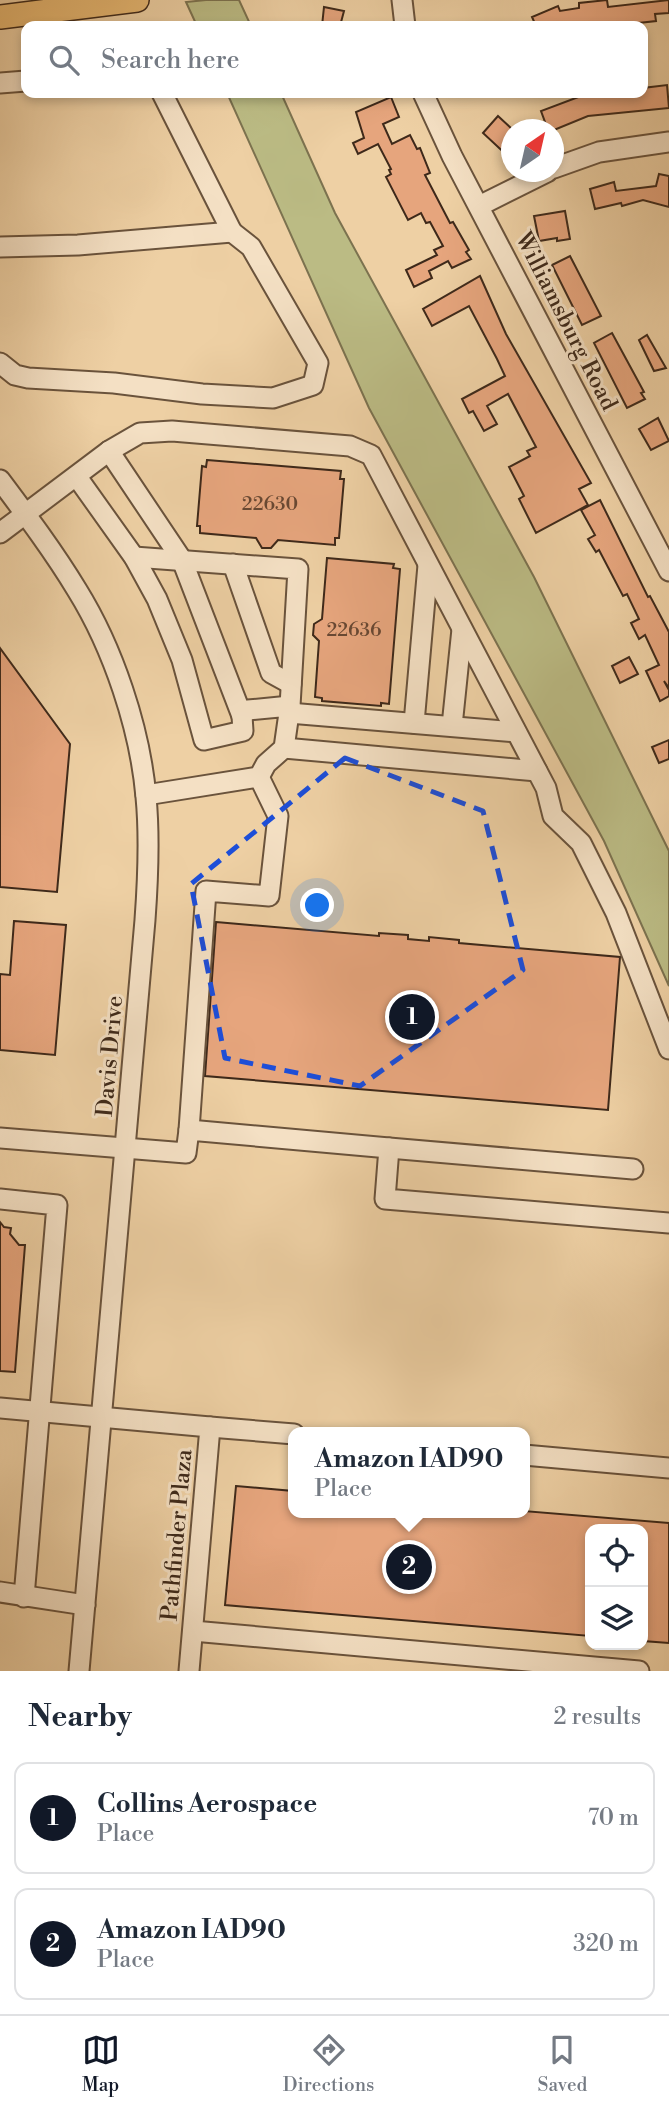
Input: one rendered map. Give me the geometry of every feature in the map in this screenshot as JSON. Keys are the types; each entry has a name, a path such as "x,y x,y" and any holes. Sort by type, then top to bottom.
{"main road":[{"path":"0,17 138,0"}],"street":[{"path":"402,0 404,21"},
{"path":"0,83 21,81"},
{"path":"0,363 15,375 28,378 114,383 202,394 273,398 313,385 318,363 251,247 233,232 165,98"},
{"name":"Williamsburg Road","path":"425,98 452,156 669,571"},
{"path":"564,164 599,152 669,142"},
{"path":"479,206 527,182"},
{"path":"0,247 78,245 233,232"},
{"path":"0,533 109,451 140,433 172,431 350,446 371,455 546,788 553,816 582,843 616,913 669,1049"},
{"path":"77,477 134,557 157,599 181,660 204,740 243,731 242,716 182,560 109,451"},
{"name":"Davis Drive","path":"0,480 78,592 110,655 131,719 146,795 149,873 79,1671"},
{"path":"134,557 298,569 284,748 266,765 259,777"},
{"path":"233,564 271,673 291,684"},
{"path":"414,723 428,564"},
{"path":"452,726 463,629"},
{"path":"242,716 248,710 289,710 516,732"},
{"path":"284,748 537,771"},
{"path":"146,795 259,777"},
{"path":"0,1138 186,1153 206,891 270,897 278,816 259,777"},
{"path":"188,1130 633,1168"},
{"path":"390,1148 384,1199 669,1223"},
{"path":"0,1199 57,1205 24,1597"},
{"name":"Pathfinder Plaza","path":"0,1408 102,1415 210,1427 189,1671"},
{"path":"210,1427 288,1434"},
{"path":"530,1456 669,1468"},
{"path":"0,1592 85,1605"},
{"path":"193,1631 639,1671"}],"highlighted area":[{"path":"345,758 483,811 523,970 360,1086 225,1058 191,884"}],"green space":[{"path":"239,0 249,21 195,21 186,2"},
{"path":"229,98 283,98 335,213 534,577 669,851 669,986 604,841 369,408"}],"building":[{"path":"607,0 608,7 669,0 669,13 655,14 656,21 648,22 534,21 532,17 558,6 560,11 579,8 579,3"},
{"path":"324,7 344,11 341,21 323,21"},
{"path":"667,85 669,108 588,116 564,126 564,119 544,119 541,111 576,98 648,98 648,87"},
{"path":"391,98 399,117 383,124 392,144 410,135 417,149 420,148 430,173 425,175 450,223 453,222 469,250 466,252 471,259 452,268 448,261 429,271 432,278 414,287 406,270 437,255 434,250 443,246 430,222 426,223 421,213 408,220 386,177 391,174 391,169 378,144 358,154 353,143 364,138 356,112"},
{"path":"498,116 501,119 501,150 483,133"},
{"path":"659,174 669,176 669,207 643,200 595,209 590,189 614,182 616,191 656,186"},
{"path":"565,211 570,239 539,241 534,216"},
{"path":"570,256 601,316 582,325 552,265"},
{"path":"480,276 506,334 591,483 579,489 588,505 536,533 519,499 524,496 509,467 530,456 527,451 536,447 508,394 487,406 497,424 484,431 473,411 469,413 462,399 505,376 497,359 469,306 432,326 423,309"},
{"path":"612,333 644,392 641,393 645,399 627,408 594,343"},
{"path":"647,335 666,368 654,371 639,340"},
{"path":"658,418 669,441 651,450 639,429"},
{"path":"207,460 341,471 340,479 344,479 339,538 335,538 335,545 278,540 271,548 262,548 256,538 200,533 200,526 197,526 202,466 206,467"},
{"path":"600,500 648,597 650,596 669,632 669,688 664,681 669,696 660,701 646,671 659,665 645,635 639,639 631,623 639,619 627,594 623,596 599,550 596,552 588,539 595,535 581,510"},
{"path":"327,558 394,564 393,568 400,569 389,704 381,703 381,706 322,701 322,698 315,697 319,641 313,635 314,624 322,619"},
{"path":"0,648 70,744 57,892 0,887"},
{"path":"629,657 638,674 620,683 612,666"},
{"path":"669,740 669,759 659,763 652,747"},
{"path":"14,921 66,925 55,1055 0,1050 0,974 10,975"},
{"path":"216,922 379,936 379,933 408,935 408,939 429,941 429,937 459,940 459,943 620,957 608,1110 205,1076"},
{"path":"0,1222 4,1227 11,1228 10,1234 19,1245 25,1245 15,1372 0,1371"},
{"path":"236,1486 288,1491 288,1518 530,1518 530,1511 669,1523 669,1643 648,1641 648,1524 585,1524 585,1636 225,1605"}],"place":[{"name":"Collins Aerospace","path":"412,1017"},
{"name":"Amazon IAD90","path":"409,1567"}]}
